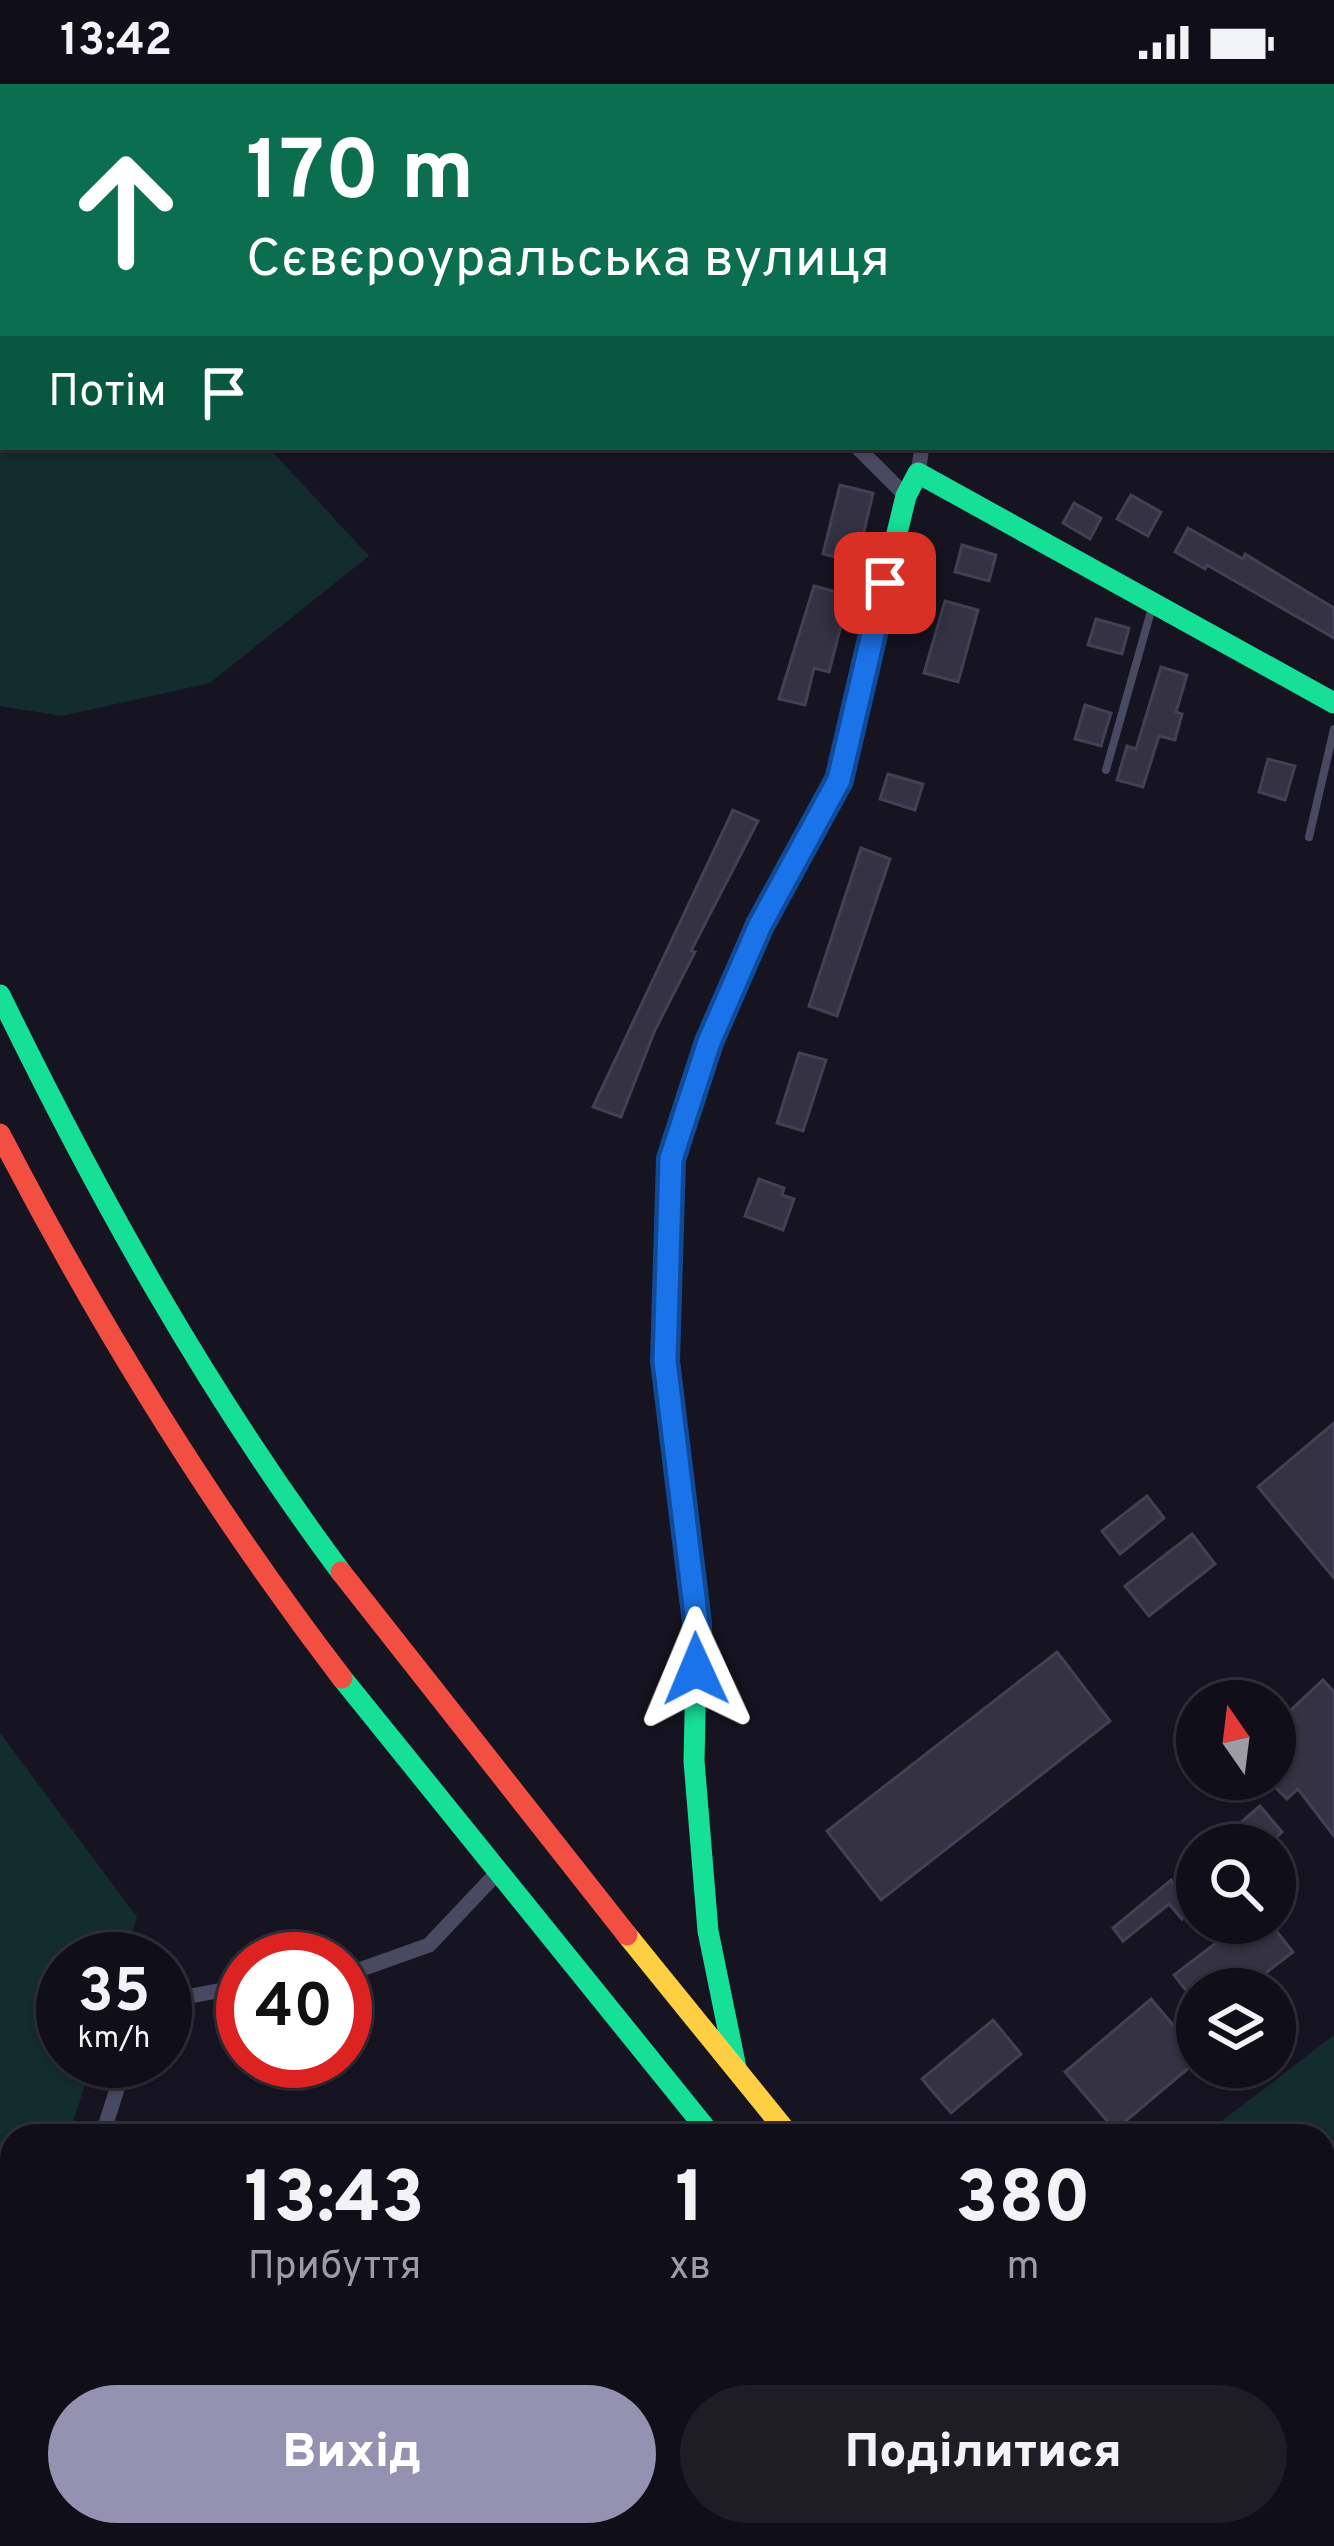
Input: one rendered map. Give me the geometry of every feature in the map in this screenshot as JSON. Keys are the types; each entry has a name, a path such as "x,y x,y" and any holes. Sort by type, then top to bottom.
{"main road":[{"path":"736,2068 708,1931 694,1760 697,1623 665,1361 671,1159 709,1042 760,925 839,780 906,496 918,473 1334,703"},
{"path":"0,995 76,1153 167,1312 267,1468 370,1612 509,1791 780,2124"},
{"path":"0,1134 117,1349 216,1507 348,1688 702,2124"}],"street":[{"path":"860,450 906,496"},
{"path":"918,473 922,450"},
{"path":"372,1965 429,1945 497,1873"},
{"path":"105,2124 117,2088"}],"lane":[{"path":"1106,770 1153,603"},
{"path":"1309,837 1334,729"}],"green space":[{"path":"0,450 271,450 369,556 210,683 62,716 0,706"},
{"path":"0,1733 137,1917 132,1932 36,1932 36,2088 84,2088 73,2124 0,2124"},
{"path":"1334,2035 1334,2124 1218,2124 1265,2088 1296,2088 1296,2064"}],"building":[{"path":"840,485 873,493 857,562 823,554"},
{"path":"1131,495 1161,512 1148,536 1117,519"},
{"path":"1074,503 1101,518 1090,539 1063,523"},
{"path":"1188,528 1243,559 1245,554 1334,608 1334,638 1207,565 1205,569 1175,552"},
{"path":"962,545 996,555 989,581 955,572"},
{"path":"814,586 849,595 829,672 814,668 805,705 779,699"},
{"path":"945,601 978,610 958,682 924,673"},
{"path":"1096,619 1129,628 1122,654 1088,645"},
{"path":"1161,667 1187,675 1176,712 1182,714 1175,740 1159,736 1143,787 1117,780 1127,746 1136,749"},
{"path":"1085,705 1111,713 1101,746 1075,739"},
{"path":"1268,759 1295,766 1285,800 1259,792"},
{"path":"888,774 923,784 915,810 880,799"},
{"path":"733,810 758,821 691,951 695,952 655,1030 621,1117 593,1107"},
{"path":"861,848 890,859 837,1016 809,1006"},
{"path":"799,1053 826,1060 803,1131 777,1123"},
{"path":"759,1179 784,1188 782,1195 794,1199 783,1230 745,1216"},
{"path":"1334,1423 1334,1578 1258,1487"},
{"path":"1147,1496 1164,1518 1120,1554 1102,1531"},
{"path":"1192,1534 1215,1564 1149,1616 1125,1586"},
{"path":"1057,1652 1110,1721 881,1900 827,1831"},
{"path":"1323,1680 1334,1692 1334,1836 1296,1791 1296,1705"},
{"path":"1260,1806 1275,1824 1239,1824"},
{"path":"1171,1880 1176,1886 1176,1912 1169,1904 1123,1941 1113,1928"},
{"path":"1215,1944 1287,1944 1293,1952 1272,1968 1183,1968"},
{"path":"1151,1999 1176,2028 1176,2079 1122,2124 1110,2124 1065,2072"},
{"path":"993,2020 1021,2054 951,2113 922,2079"}],"traffic: fast":[{"path":"835,788 906,496 918,473 1334,703"},
{"path":"0,995 157,1292 245,1434 341,1572"},
{"path":"667,1287 665,1361 697,1623 694,1761 708,1931 736,2068"},
{"path":"342,1678 702,2124"}],"traffic: slow":[{"path":"667,1287 671,1158 698,1063 739,968 835,788"},
{"path":"627,1935 780,2124"}],"traffic: jam":[{"path":"0,1134 159,1414 247,1548 342,1678"},
{"path":"341,1572 627,1935"}],"route":[{"path":"696,1669 697,1623 665,1361 671,1159 709,1042 760,925 839,780 885,583"}]}
